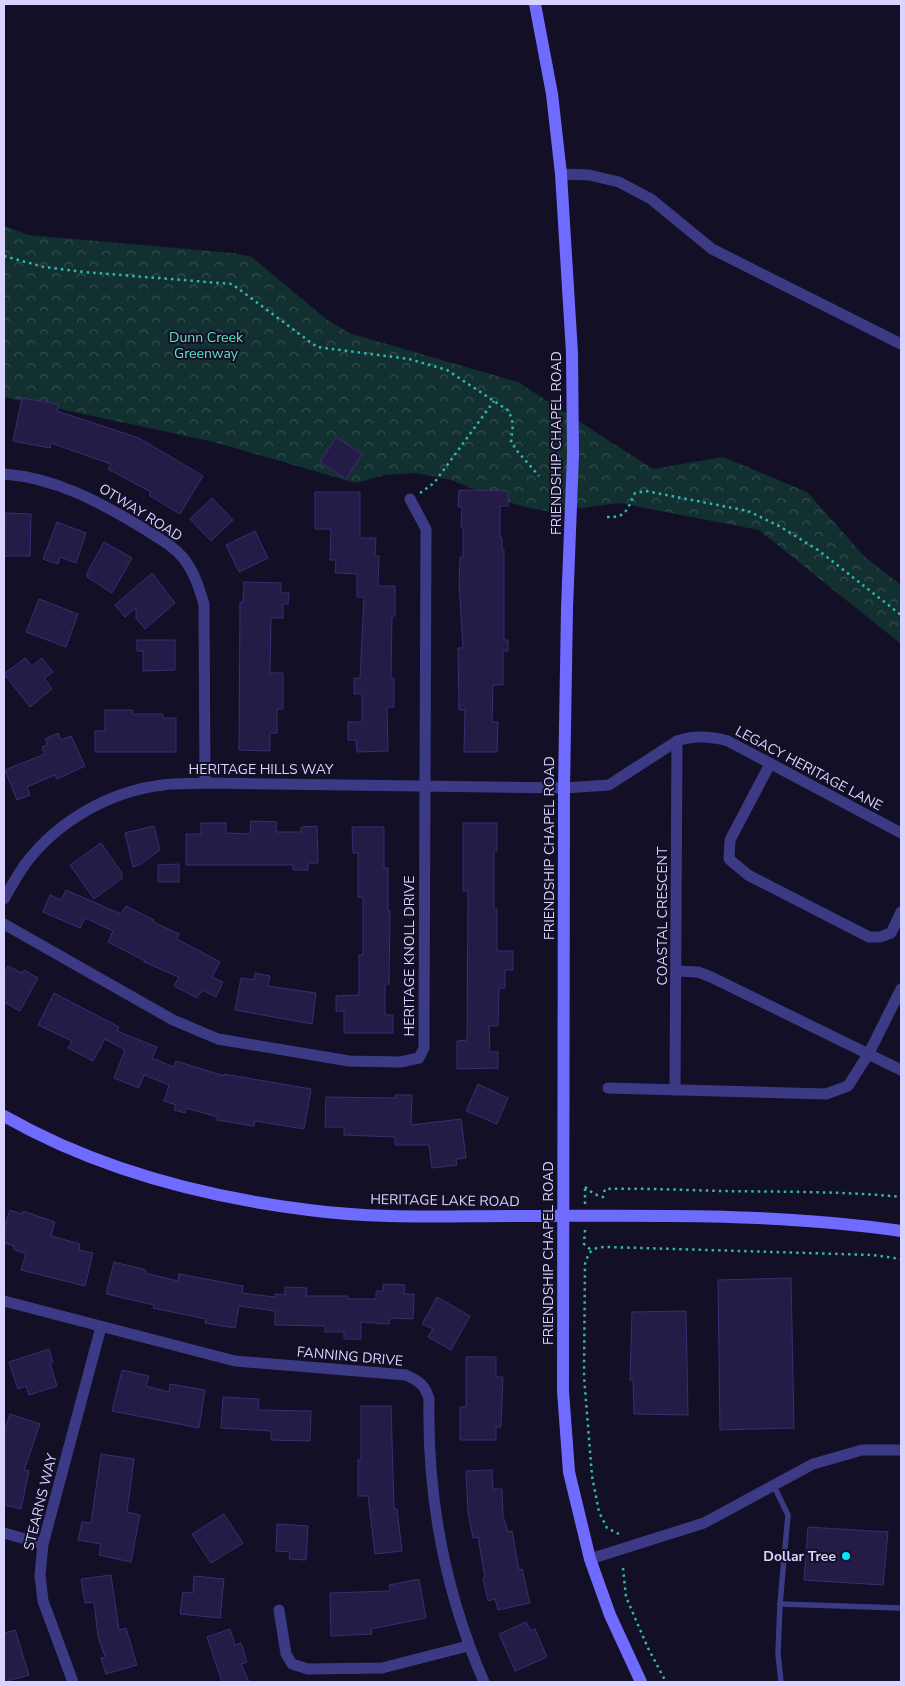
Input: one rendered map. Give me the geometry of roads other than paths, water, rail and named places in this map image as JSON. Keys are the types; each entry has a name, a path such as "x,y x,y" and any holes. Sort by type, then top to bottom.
{"street":[{"name":"FRIENDSHIP CHAPEL ROAD","path":"535,4 552,94 561,174 572,353 573,455 567,608 564,788 563,1391 570,1472 590,1558 610,1615 641,1682"},
{"path":"561,174 589,175 620,182 651,198 712,249 901,344"},
{"name":"OTWAY ROAD","path":"4,474 46,481 91,498 162,541 184,559 197,580 204,604 205,783"},
{"name":"HERITAGE KNOLL DRIVE","path":"4,924 173,1020 218,1039 349,1061 411,1061 419,1058 424,1048 426,529 410,499"},
{"name":"LEGACY HERITAGE LANE","path":"564,788 609,785 677,741 688,737 712,737 728,741 901,833"},
{"name":"COASTAL CRESCENT","path":"675,1090 677,741"},
{"path":"770,764 730,840 729,859 748,875 869,937 880,937 891,932 901,912"},
{"name":"HERITAGE HILLS WAY","path":"4,899 26,863 44,843 65,825 86,811 134,791 162,785 205,783 425,784 564,788"},
{"path":"677,971 698,972 711,977 901,1070"},
{"path":"608,1088 826,1094 848,1086 869,1053 901,989"},
{"name":"HERITAGE LAKE ROAD","path":"4,1116 85,1155 162,1182 237,1199 311,1210 404,1217 733,1216 850,1223 901,1231"},
{"name":"FANNING DRIVE","path":"4,1301 235,1361 406,1375 426,1387 429,1399 431,1472 436,1520 445,1564 468,1646 484,1682"},
{"name":"STEARNS WAY","path":"73,1682 43,1601 40,1574 43,1544 102,1327"},
{"path":"590,1558 704,1523 813,1464 862,1450 901,1450"},
{"path":"4,1533 43,1544"},
{"path":"279,1610 286,1654 292,1664 308,1669 382,1668 468,1646"}],"lane":[{"path":"773,1484 788,1514 780,1604 778,1654 781,1682"},
{"path":"780,1604 901,1608"}],"place":[{"name":"Dollar Tree","path":"846,1556"}],"park label":[{"name":"Dunn Creek Greenway","path":"206,346"}]}
